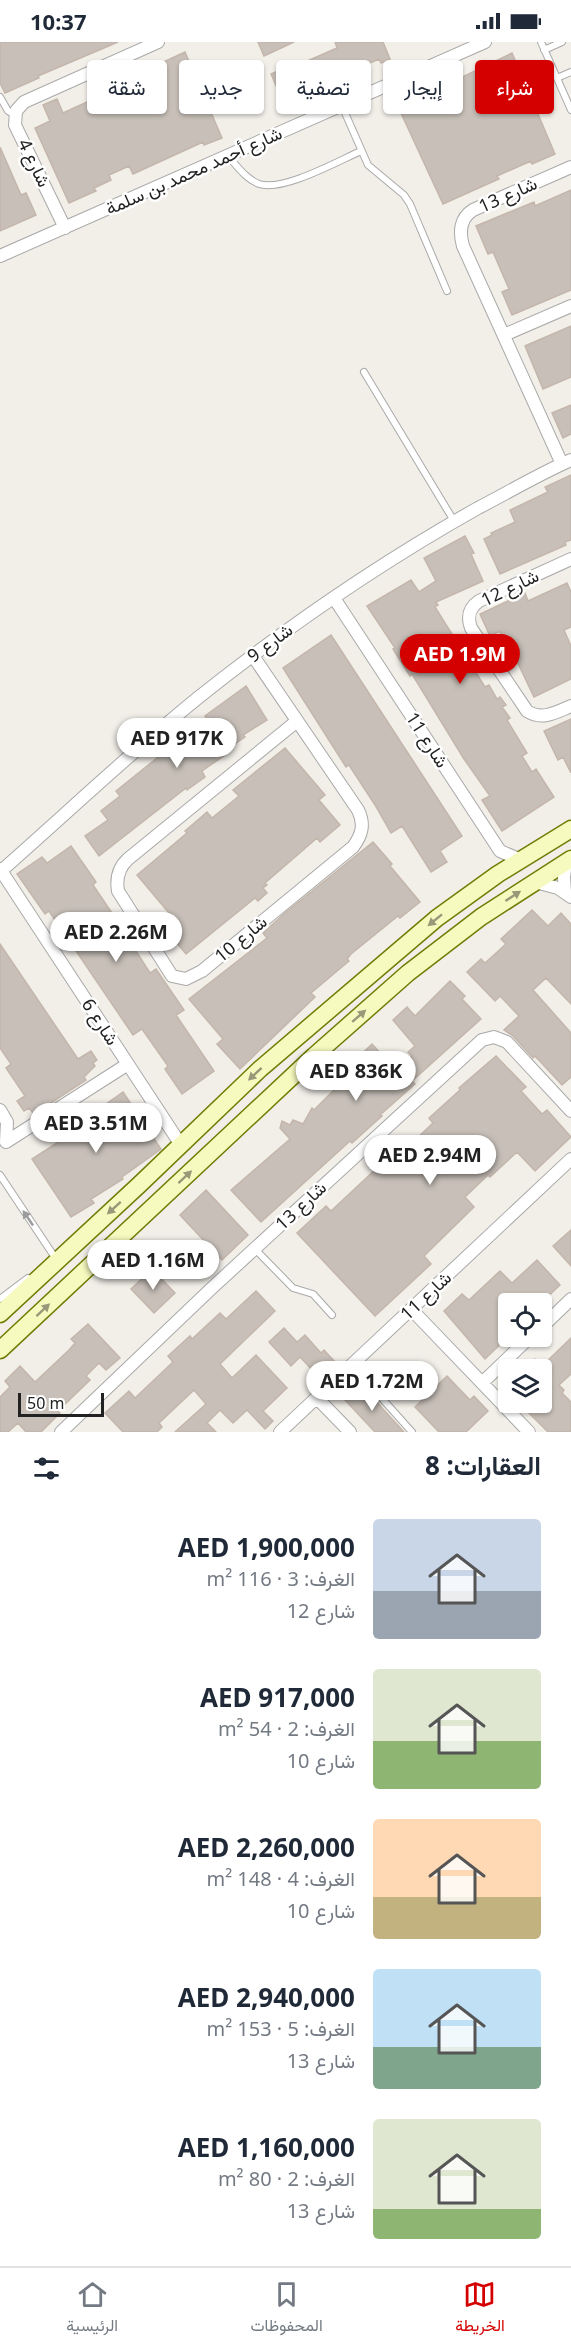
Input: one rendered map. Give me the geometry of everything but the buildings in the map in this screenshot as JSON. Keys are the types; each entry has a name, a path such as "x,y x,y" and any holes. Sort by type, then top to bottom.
{"street":[{"name":"شارع 4","path":"65,228 17,130 15,116 18,107 24,102 158,42"},
{"name":"شارع أحمد محمد بن سلمة","path":"371,92 459,48 486,42"},
{"name":"شارع أحمد محمد بن سلمة","path":"0,256 324,114"},
{"name":"شارع 13","path":"566,462 463,246 461,234 463,221 473,210 571,167"},
{"path":"504,335 571,306"},
{"name":"شارع 9","path":"1,870 172,720 334,598 400,554 566,462"},
{"name":"شارع 12","path":"571,558 479,601 471,609 469,619 471,628 527,711 534,715 548,715 571,706"},
{"name":"شارع 11","path":"334,598 500,851"},
{"name":"شارع 10","path":"254,656 360,813 362,823 360,837 353,847 202,971 186,979 172,976 118,891 117,879 120,870 128,859 297,720"},
{"path":"0,1314 260,1069 326,1012 437,918 498,874 571,829"},
{"path":"498,874 500,851 521,860"},
{"path":"0,1350 339,1034 444,944 569,861"},
{"path":"568,894 564,877 569,861"},
{"name":"شارع 6","path":"1,870 181,1145"},
{"path":"535,882 568,894"},
{"path":"326,1012 325,1026 332,1033 339,1034"},
{"path":"297,1037 306,1035 314,1039 317,1048 314,1056"},
{"name":"شارع 13","path":"61,1432 255,1248 478,1042 486,1038 498,1038 507,1042 571,1111"},
{"path":"3,1144 128,1064"},
{"path":"0,1110 7,1122 3,1144"},
{"name":"شارع 11","path":"280,1432 571,1159"},
{"path":"552,1317 571,1299"},
{"path":"411,1310 529,1432"},
{"path":"482,1383 520,1347"},
{"path":"317,1398 350,1432"}],"lane":[{"path":"541,42 571,110"},
{"path":"544,50 561,42"},
{"path":"557,78 571,72"},
{"path":"0,97 8,111 15,116"},
{"path":"345,114 368,165 399,191 410,204 447,291"},
{"path":"228,156 250,179 268,185 288,182 361,151"},
{"path":"364,372 455,522"},
{"path":"0,1175 53,1263 28,1277 0,1299"},
{"path":"255,1248 293,1288 313,1294 332,1316"},
{"path":"352,1365 412,1432"}]}
